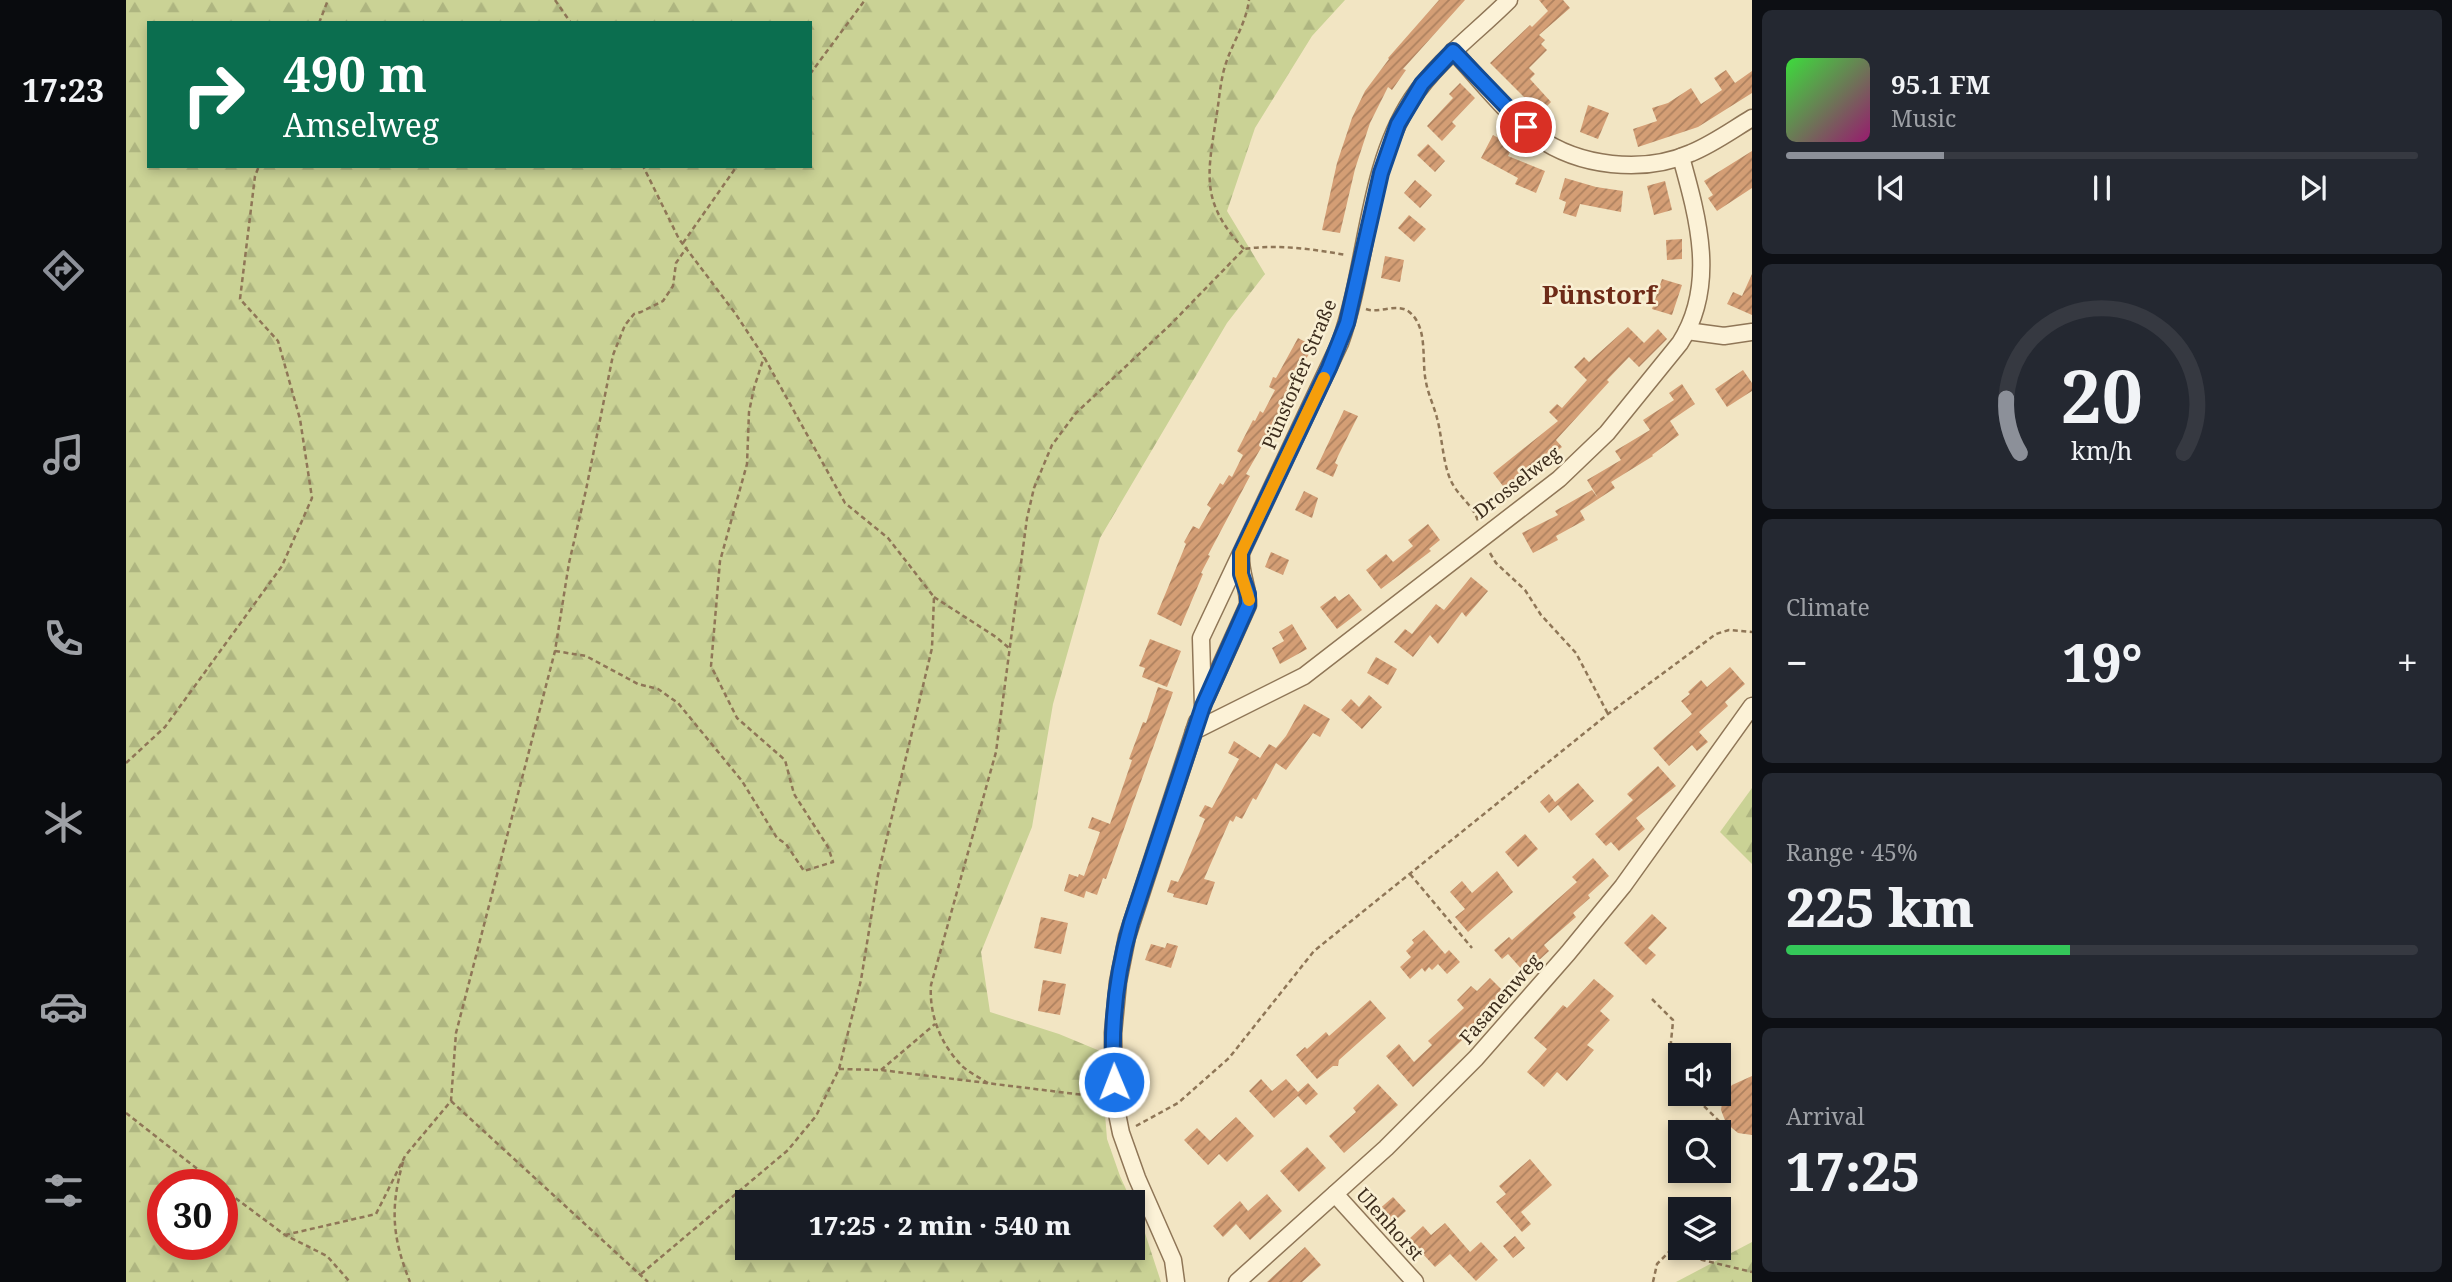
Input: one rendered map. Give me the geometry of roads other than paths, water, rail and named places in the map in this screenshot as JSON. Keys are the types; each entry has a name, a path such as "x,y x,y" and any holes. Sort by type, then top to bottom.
{"street":[{"name":"Pünstorfer Straße","path":"1203,706 1200,638 1329,368 1353,303 1381,173 1398,124 1422,84 1453,51 1509,0"},
{"path":"1453,51 1526,127 1554,146 1615,164 1654,163 1681,157 1752,118"},
{"name":"Drosselweg","path":"1194,731 1304,676 1559,479 1594,446 1655,376 1687,331 1700,286 1702,251 1698,218 1681,157"},
{"path":"1687,331 1724,336 1752,332"},
{"name":"Pünstorfer Straße","path":"1176,1282 1175,1267 1169,1250 1137,1178 1121,1133 1114,1099 1113,1033 1122,956 1131,923 1203,706 1248,605 1248,594 1241,574 1241,553"},
{"name":"Fasanenweg","path":"1237,1282 1386,1148 1476,1058 1623,886 1752,706"},
{"name":"Ulenhorst","path":"1335,1194 1415,1282"}],"district":[{"name":"Pünstorf","path":"1599,295"}]}
